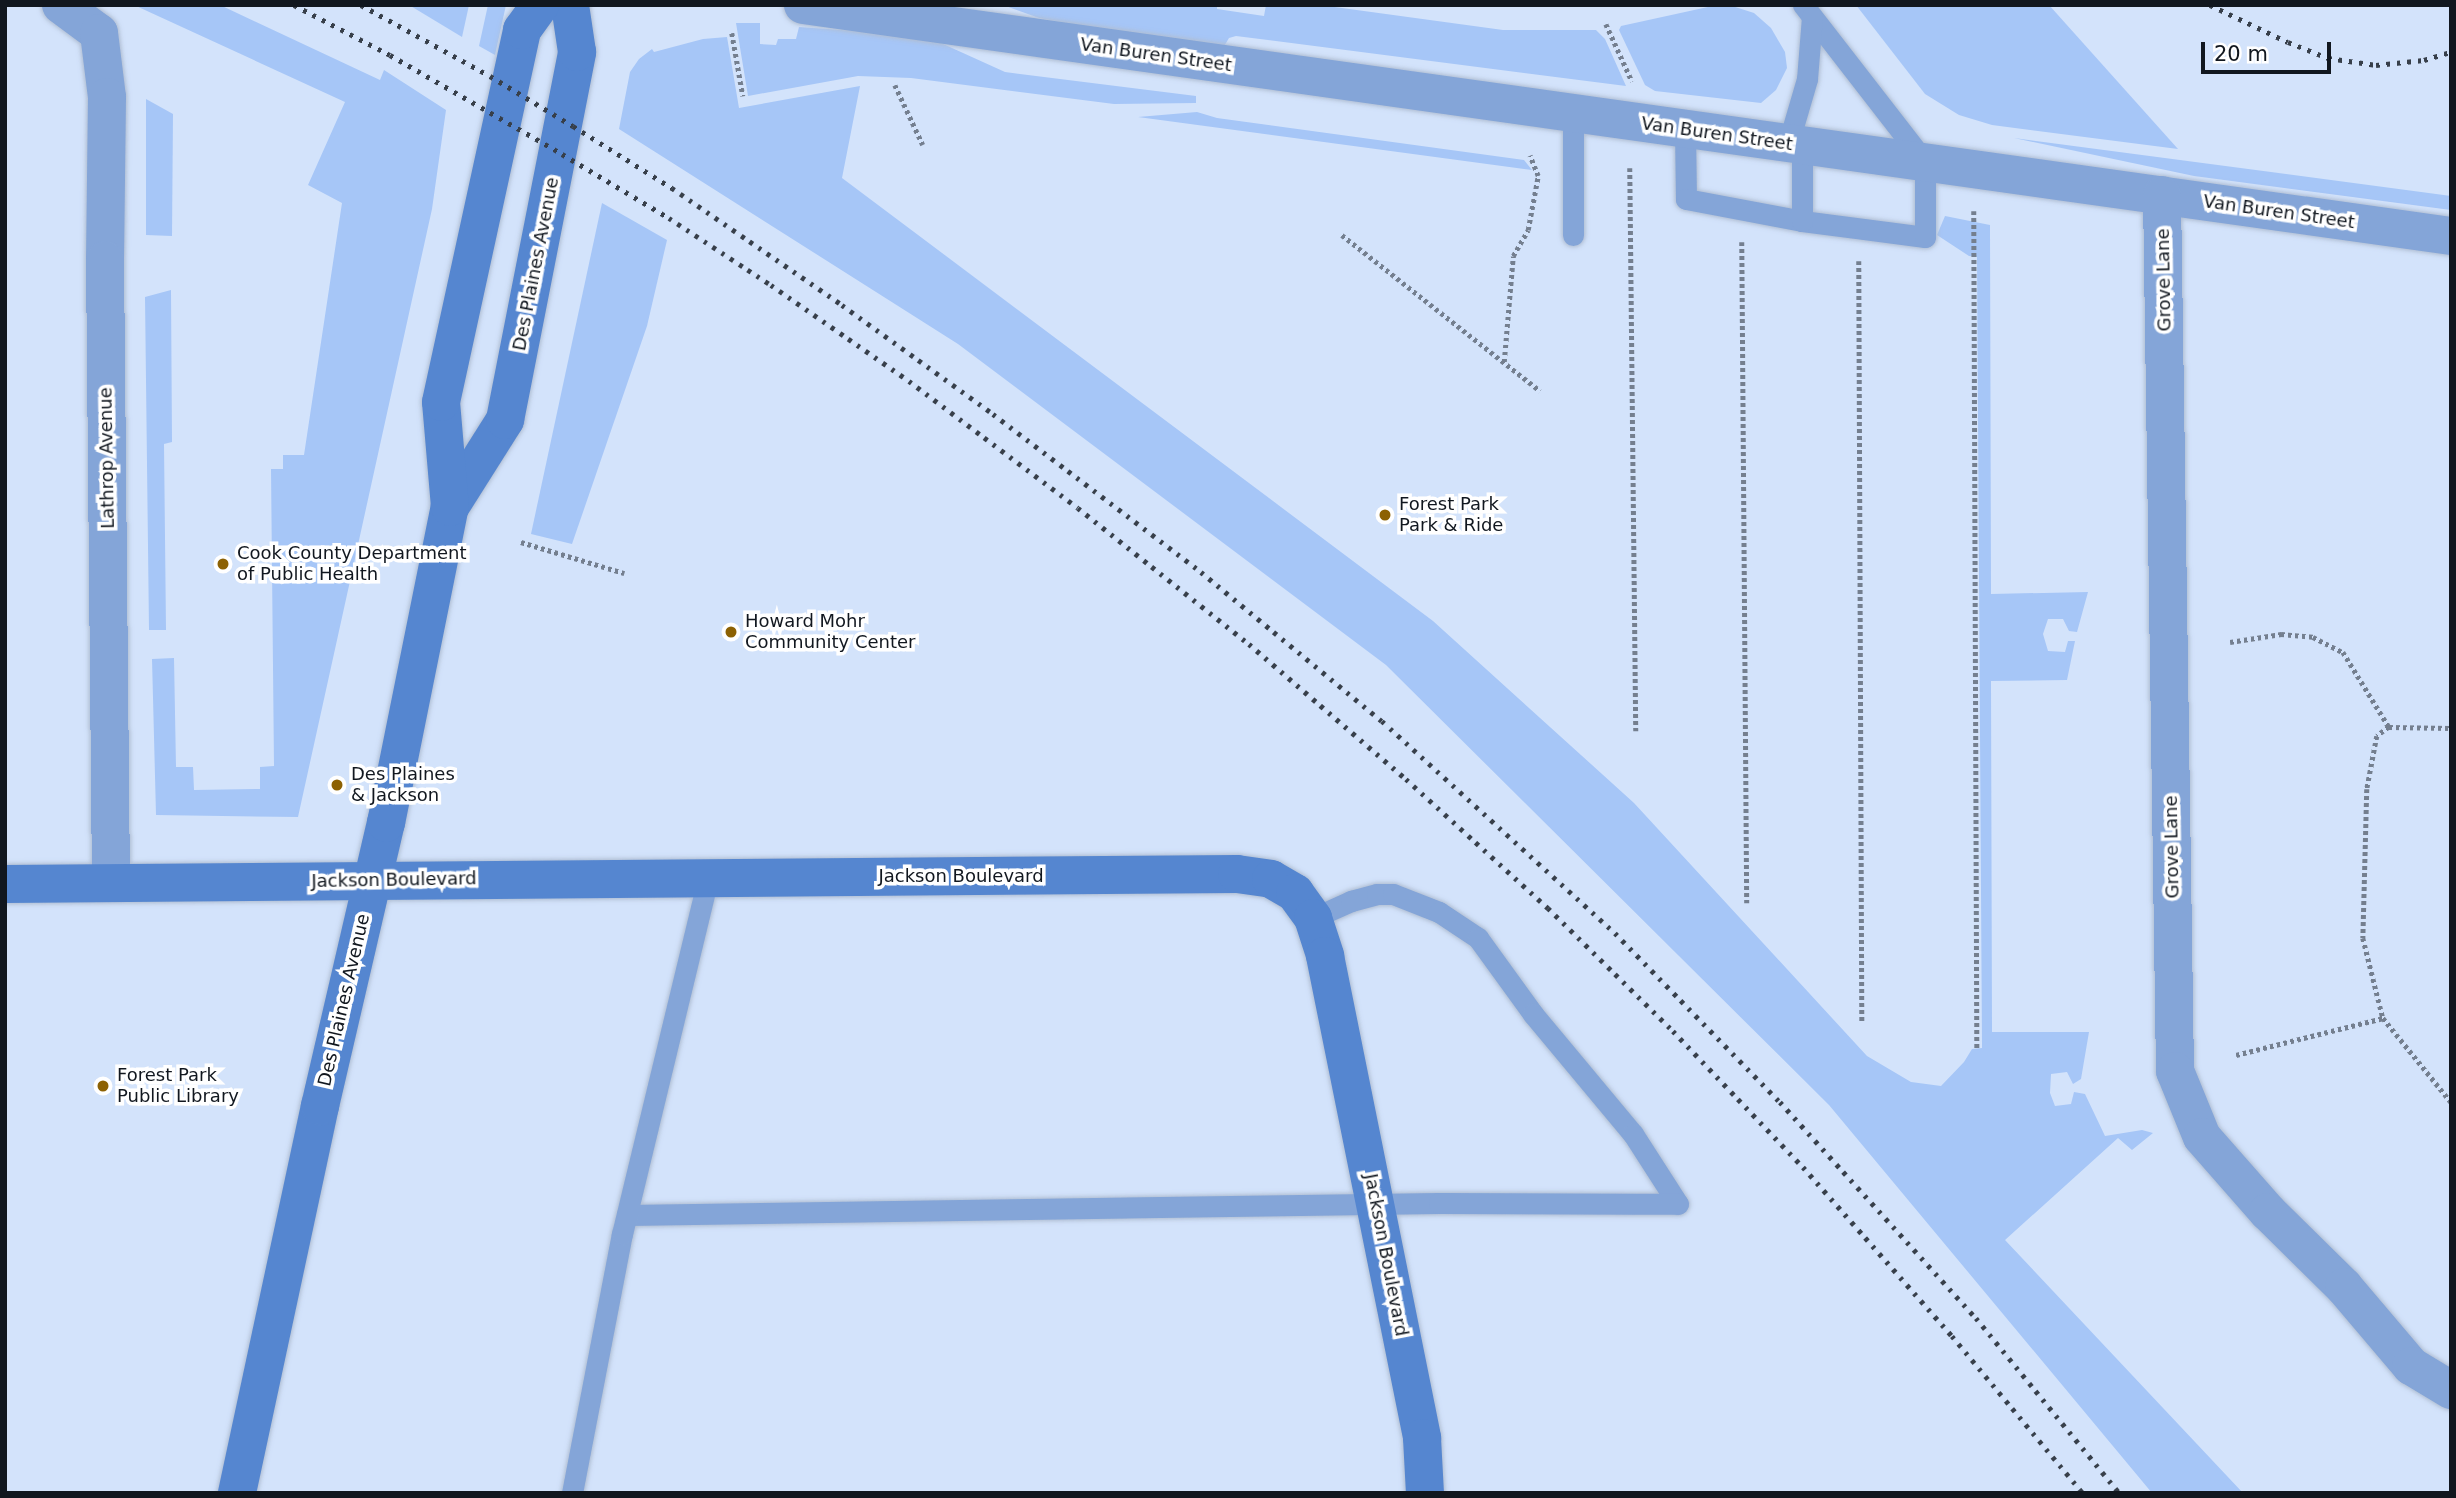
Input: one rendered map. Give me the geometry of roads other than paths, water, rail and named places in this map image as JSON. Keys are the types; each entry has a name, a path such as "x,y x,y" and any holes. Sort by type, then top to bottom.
{"main road":[{"name":"Des Plaines Avenue","path":"237,1493 372,880 450,507 441,402 522,30 540,5"},
{"name":"Des Plaines Avenue","path":"450,507 505,420 577,51 570,5"},
{"name":"Jackson Boulevard","path":"5,884 1237,874 1271,879 1295,893 1313,918 1325,956 1422,1438 1425,1493"}],"street":[{"name":"Lathrop Avenue","path":"61,5 99,33 107,97 105,260 111,883"},
{"name":"Van Buren Street","path":"803,5 977,18 1573,113 2451,236"},
{"name":"Grove Lane","path":"2162,195 2175,1071 2202,1137 2268,1213 2344,1287 2411,1366 2451,1390"}],"lane":[{"path":"1802,221 1795,145 1807,79 1807,11"},
{"path":"1685,129 1686,198 1802,221 1925,237 1924,162 1807,11"},
{"path":"1573,113 1573,236"},
{"path":"572,1493 627,1215 708,878"},
{"path":"627,1215 1377,1205 1678,1204 1633,1134 1533,1014 1478,938 1439,912 1393,894 1377,894 1350,901 1313,918"}],"railway":[{"path":"294,5 390,55 562,154 669,218 771,285 909,381 1078,508 1249,644 1406,779 1548,908 1673,1031 1803,1167 1952,1336 2083,1493"},
{"path":"361,5 490,76 573,126 672,188 842,305 993,414 1201,572 1382,721 1615,933 1780,1102 1976,1318 2119,1493"},
{"path":"2210,5 2328,58 2376,65 2424,60 2451,52"}],"place":[{"name":"Forest Park Park & Ride","path":"1385,515"},
{"name":"Cook County Department of Public Health","path":"223,564"},
{"name":"Howard Mohr Community Center","path":"731,632"},
{"name":"Des Plaines & Jackson","path":"337,785"},
{"name":"Forest Park Public Library","path":"103,1086"}]}
